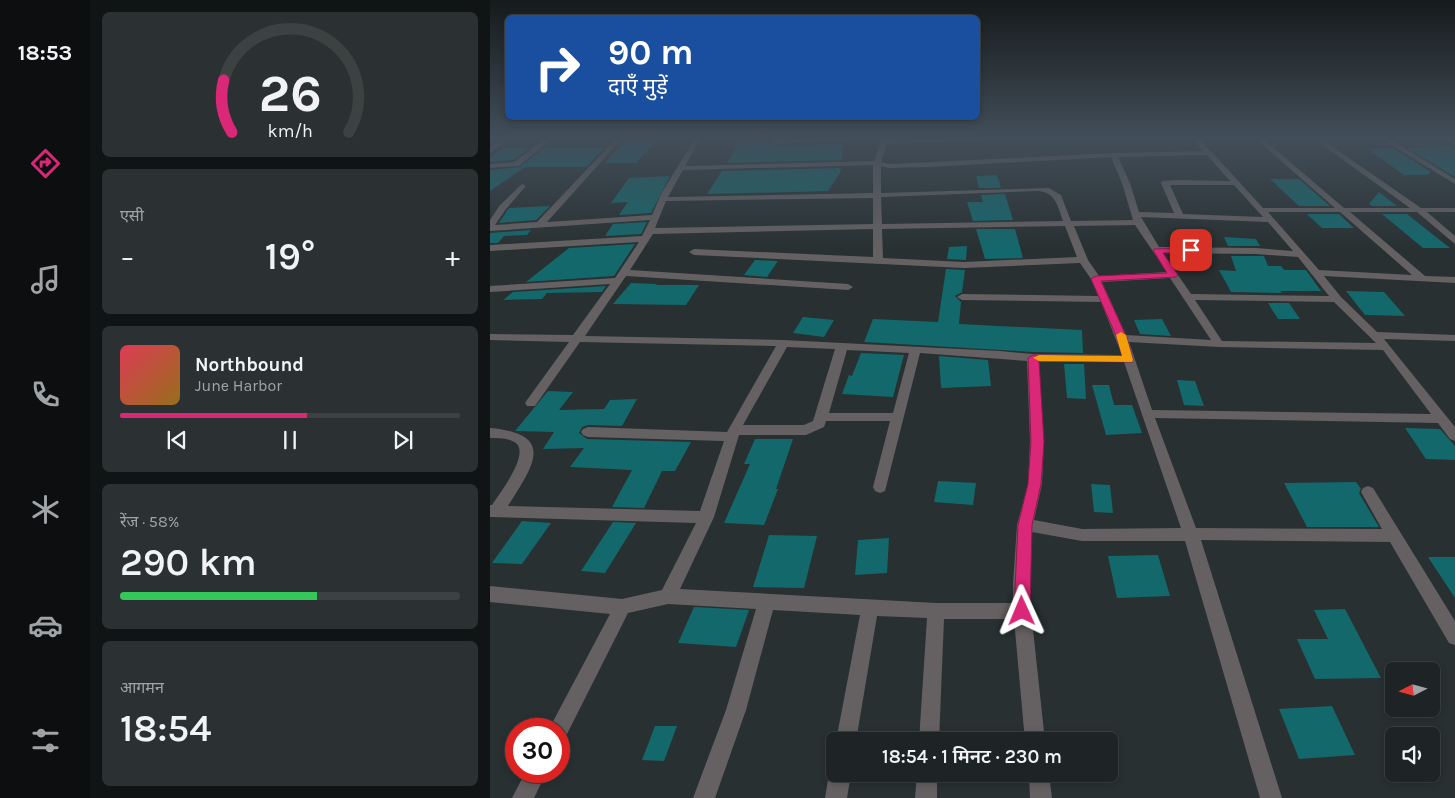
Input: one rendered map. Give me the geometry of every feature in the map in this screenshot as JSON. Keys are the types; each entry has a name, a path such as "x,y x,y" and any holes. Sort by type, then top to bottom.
{"street":[{"path":"540,224 585,175"},
{"path":"531,403 621,277 647,235 663,199 677,175"},
{"path":"877,175 878,262"},
{"path":"1123,175 1137,218 1219,344"},
{"path":"1229,175 1301,254 1337,299 1386,347 1454,434"},
{"path":"1302,175 1423,279"},
{"path":"1369,175 1419,210 1455,241"},
{"path":"1444,175 1455,182"},
{"path":"1179,215 1165,183 1236,183"},
{"path":"490,227 503,207 522,186"},
{"path":"663,199 1049,190 1057,195 1083,260 1096,279 1122,338 1147,414 1191,534 1271,798"},
{"path":"1260,210 1455,210"},
{"path":"490,248 647,235 1067,223 1179,215 1269,220"},
{"path":"490,227 656,217"},
{"path":"1157,250 1256,250 1301,254"},
{"path":"694,252 964,266 1083,260"},
{"path":"1315,273 1455,280"},
{"path":"1096,279 1173,275"},
{"path":"490,289 621,277 848,288"},
{"path":"962,297 1104,299"},
{"path":"1188,297 1337,299"},
{"path":"1372,335 1455,338"},
{"path":"490,337 783,343 1033,358 1128,360"},
{"path":"1122,338 1219,344 1386,347"},
{"path":"668,596 706,517 733,433 783,343"},
{"path":"588,432 733,433 806,430 820,424 842,346"},
{"path":"880,487 915,350"},
{"path":"1033,358 1037,442 1035,484 1025,525 1022,611 1034,732"},
{"path":"1147,414 1442,419"},
{"path":"822,417 898,417"},
{"path":"490,433 517,436 526,444 527,454 524,465 493,511"},
{"path":"1368,492 1455,637"},
{"path":"493,511 706,517"},
{"path":"1025,525 1082,535 1393,536"},
{"path":"490,594 622,608 668,596 936,612 1022,611"},
{"path":"704,798 736,710 766,603"},
{"path":"565,718 622,608"},
{"path":"848,732 870,608"},
{"path":"929,732 936,612"},
{"path":"836,798 839,782"},
{"path":"926,798 927,782"},
{"path":"1040,782 1041,798"},
{"path":"523,798 531,783"}],"building":[{"path":"490,175 513,175 490,191"},
{"path":"719,175 839,175 828,191 707,194"},
{"path":"997,175 1001,188 979,188 976,176"},
{"path":"670,176 651,213 619,215 628,202 611,203 629,178"},
{"path":"1270,179 1299,179 1330,206 1299,206"},
{"path":"1379,192 1397,206 1372,206 1369,204"},
{"path":"1005,194 1013,220 973,221 967,202 983,202 981,195"},
{"path":"550,206 536,220 499,223 509,208"},
{"path":"1307,214 1339,214 1354,228 1322,228"},
{"path":"1382,214 1407,214 1450,248 1423,248"},
{"path":"647,222 641,234 605,236 613,224"},
{"path":"976,229 1015,229 1023,258 985,259"},
{"path":"531,230 527,235 504,236 498,243 490,243 490,233"},
{"path":"1224,237 1256,239 1260,246 1228,246"},
{"path":"635,244 614,276 526,282 569,248"},
{"path":"967,246 966,260 947,259 949,247"},
{"path":"1231,256 1264,256 1268,266 1281,266 1284,270 1306,270 1321,291 1280,291 1282,293 1231,292 1219,270 1236,271"},
{"path":"755,260 778,261 767,277 744,275"},
{"path":"946,269 965,270 962,292 955,296 961,302 959,324 1082,330 1083,353 1033,352 864,342 873,319 938,322"},
{"path":"631,283 699,285 686,305 613,304"},
{"path":"606,286 602,292 547,293 542,299 503,300 513,292"},
{"path":"1346,291 1384,292 1405,316 1365,315"},
{"path":"1268,303 1289,303 1300,319 1278,319"},
{"path":"803,317 834,320 824,337 793,333"},
{"path":"1162,319 1171,336 1140,334 1134,320"},
{"path":"861,353 904,355 893,397 842,394 849,375 852,376"},
{"path":"939,356 988,360 991,386 941,388"},
{"path":"1064,364 1084,364 1086,399 1067,398"},
{"path":"1177,380 1195,381 1204,406 1184,405"},
{"path":"1092,385 1109,385 1114,405 1132,405 1142,433 1106,435"},
{"path":"548,391 573,392 559,410 604,409 610,400 637,399 622,426 588,425 582,427 579,433 587,439 691,442 675,471 662,471 644,508 612,507 632,470 570,467 584,448 543,449 554,432 515,431"},
{"path":"1405,428 1440,429 1455,446 1455,460 1426,459"},
{"path":"755,439 793,439 776,489 778,489 764,525 724,523 750,464 744,464"},
{"path":"938,481 976,483 973,505 934,502"},
{"path":"1356,482 1361,489 1359,493 1379,527 1307,527 1284,483"},
{"path":"1091,484 1110,485 1113,513 1094,512"},
{"path":"522,521 551,523 522,564 492,563"},
{"path":"613,522 636,523 605,573 581,571"},
{"path":"769,535 817,536 804,588 753,587"},
{"path":"889,538 887,573 855,575 858,540"},
{"path":"1158,555 1170,596 1117,598 1108,556"},
{"path":"1428,557 1455,557 1455,598"},
{"path":"694,607 749,610 736,647 678,643"},
{"path":"1345,609 1381,678 1315,679 1297,639 1328,639 1314,610"},
{"path":"1332,706 1355,755 1299,759 1279,709"},
{"path":"655,726 677,726 664,761 642,760"}],"slow traffic":[{"path":"1039,358 1128,360 1121,335"}],"route":[{"path":"1022,611 1021,584 1025,525 1035,484 1037,442 1033,358 1128,360 1122,338 1096,279 1173,275 1157,250 1191,250"}]}
